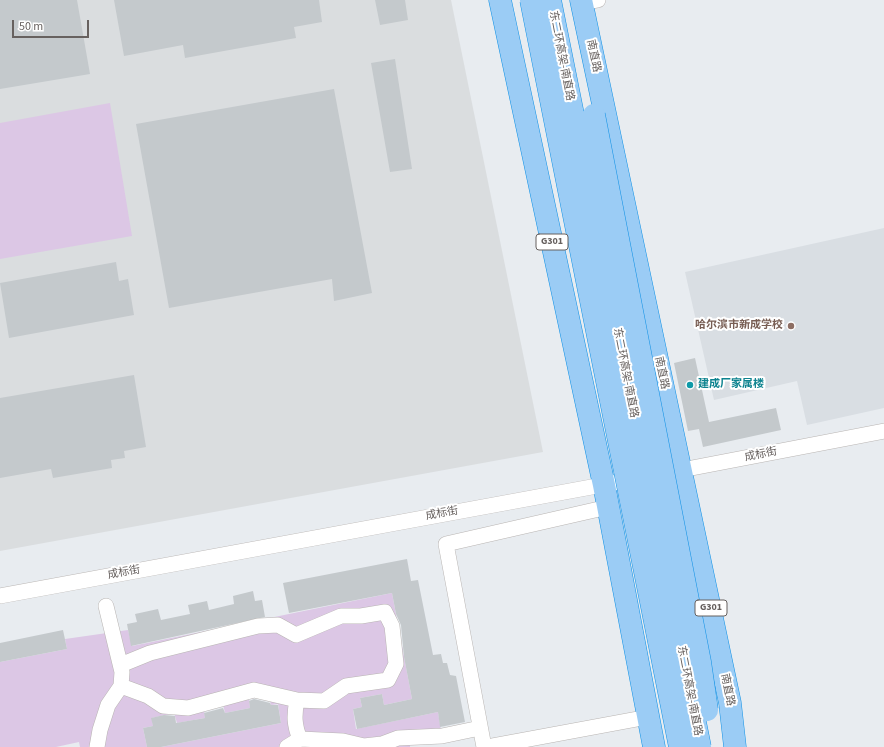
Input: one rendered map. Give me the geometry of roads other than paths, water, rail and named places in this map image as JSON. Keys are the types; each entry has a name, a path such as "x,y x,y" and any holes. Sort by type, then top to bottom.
{"highway":[{"name":"G301","path":"500,0 604,485 654,747"},
{"name":"东二环高架-南直路","path":"531,0 680,747"},
{"name":"东二环高架-南直路","path":"550,0 700,747"},
{"path":"587,5 594,115 700,662 713,747"},
{"name":"南直路","path":"587,5 730,703 735,747"},
{"path":"608,506 623,534 636,591 667,747"}],"street":[{"name":"成标街","path":"0,596 604,485 884,431"},
{"path":"608,506 446,544 480,728 485,747 648,717"},
{"path":"97,747 100,730 108,705 121,686 122,672 106,606"},
{"path":"121,686 148,696 163,706 188,708 254,690 297,700 324,701 346,686 388,680 396,664 392,626 385,612 361,616 341,616 296,635 278,625 258,626 150,653 123,664"},
{"path":"297,700 294,714 296,728 300,739"},
{"path":"287,747 300,739 336,741 364,746 382,744 398,738 442,736 480,728"}],"place":[{"name":"哈尔滨市新成学校","path":"791,326"},
{"name":"建成厂家属楼","path":"690,385"}]}
